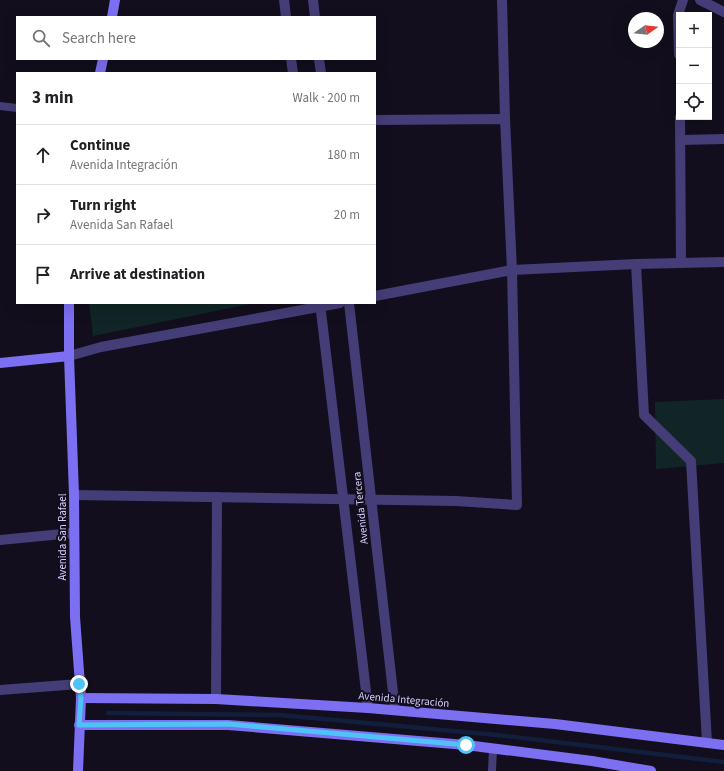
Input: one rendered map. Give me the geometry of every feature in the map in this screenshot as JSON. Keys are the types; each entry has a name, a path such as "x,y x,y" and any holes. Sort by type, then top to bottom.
{"street":[{"path":"112,16 115,0"},
{"path":"284,0 286,16"},
{"path":"312,0 314,16"},
{"path":"74,495 456,501 517,505 512,270 505,119 502,0"},
{"path":"679,48 678,15 683,0"},
{"path":"700,0 724,12"},
{"path":"100,72 103,60"},
{"path":"291,60 293,72"},
{"path":"319,60 321,72"},
{"path":"376,120 505,119"},
{"path":"680,120 681,263"},
{"path":"681,140 724,139"},
{"path":"376,296 512,270 636,264 724,262"},
{"path":"636,264 644,415 691,461 707,743"},
{"name":"Avenida San Rafael","path":"69,304 69,356 74,495 75,617 81,698 78,771"},
{"path":"0,363 69,356 101,347 330,304"},
{"name":"Avenida Tercera","path":"349,304 395,710"},
{"name":"Avenida Tercera","path":"320,305 368,708"},
{"path":"216,699 217,497"},
{"path":"0,540 74,533"},
{"path":"0,690 79,684"},
{"name":"Avenida Integración","path":"81,698 216,699 368,708 555,724 724,745"},
{"path":"79,725 228,724 466,745 592,761 651,771"}],"lane":[{"path":"0,106 16,108"},
{"path":"492,771 493,749"}],"green space":[{"path":"89,304 250,304 93,336"},
{"path":"724,399 724,463 656,469 655,402"}],"waterway":[{"path":"108,713 280,715 497,735 724,762"}],"route":[{"path":"79,684 81,698 79,725 228,724 466,745"}]}
